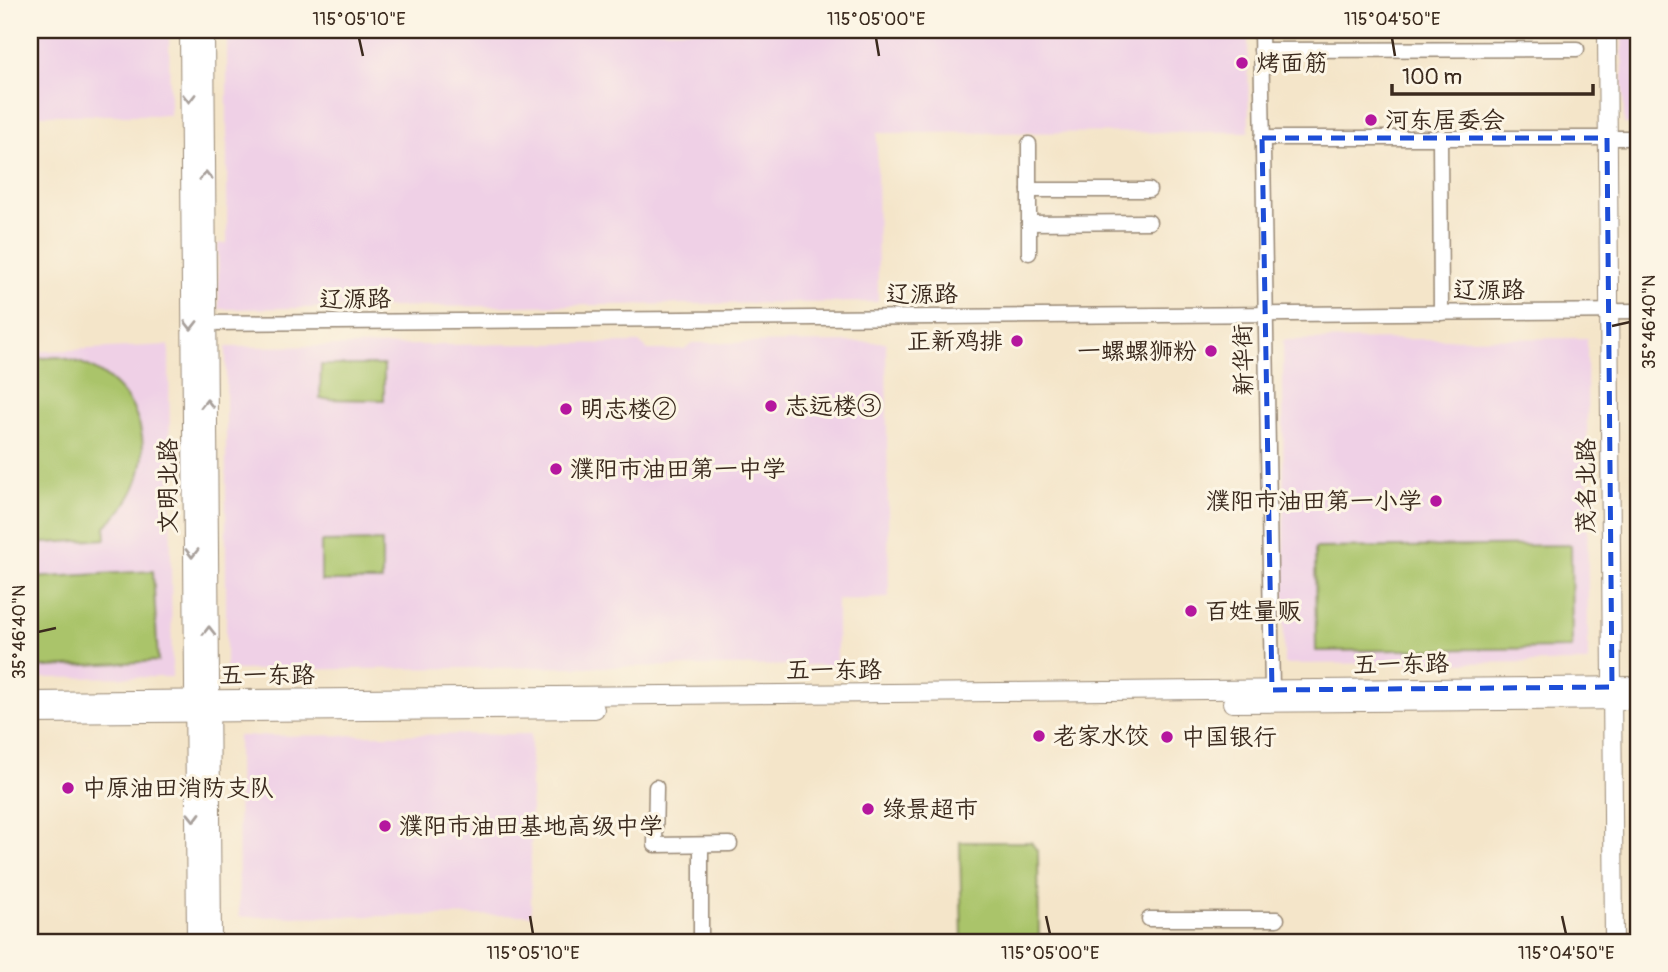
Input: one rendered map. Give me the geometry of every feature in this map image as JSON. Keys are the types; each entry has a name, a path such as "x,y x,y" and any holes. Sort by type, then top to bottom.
{"street":[{"name":"文明北路","path":"189,30 201,706 212,942"},
{"name":"文明北路","path":"196,942 207,323 205,30"},
{"name":"新华街","path":"1261,30 1272,690"},
{"name":"茂名北路","path":"1607,30 1614,942"},
{"path":"1261,50 1577,49"},
{"path":"1440,137 1441,313"},
{"path":"1262,138 1638,138"},
{"path":"1029,144 1029,253"},
{"path":"1029,190 1149,190"},
{"path":"1029,223 1149,222"},
{"name":"辽源路","path":"207,323 1638,311"},
{"name":"五一东路","path":"30,701 201,706 1612,694 1638,687"},
{"name":"五一东路","path":"30,714 201,706 1272,690 1612,694 1638,700"},
{"path":"656,787 655,845 730,845"},
{"path":"701,845 701,942"},
{"path":"1149,919 1277,919"}],"highlighted area":[{"path":"1262,138 1607,138 1612,687 1272,690"}],"shaded area":[{"path":"30,30 169,30 170,115 30,115"},
{"path":"227,30 1248,30 1249,132 877,133 878,302 219,309 218,244 227,243"},
{"path":"1622,30 1638,30 1638,124 1624,124"},
{"path":"1633,158 1638,158 1638,303 1633,303"},
{"name":"濮阳市油田第一小学","path":"1587,338 1588,662 1284,664 1283,340"},
{"name":"濮阳市油田第一中学","path":"886,342 889,598 837,600 837,665 226,670 226,347 640,343 648,350 668,350 684,349 692,343"},
{"path":"169,345 172,677 30,678 30,352"},
{"name":"濮阳市油田基地高级中学","path":"531,734 531,915 239,917 238,736"}],"green space":[{"path":"58,357 88,366 112,381 129,402 140,425 143,451 139,478 126,503 105,526 106,539 30,544 30,359"},
{"path":"321,365 384,365 384,400 320,399"},
{"path":"382,541 382,581 321,581 321,542"},
{"path":"1571,545 1572,648 1316,651 1315,548"},
{"path":"153,571 158,661 30,668 30,578"},
{"path":"960,842 1031,842 1038,852 1039,942 962,942"}],"place":[{"name":"烤面筋","path":"1242,63"},
{"name":"河东居委会","path":"1371,120"},
{"name":"正新鸡排","path":"1017,341"},
{"name":"一螺螺狮粉","path":"1211,351"},
{"name":"志远楼③","path":"771,406"},
{"name":"明志楼②","path":"566,409"},
{"name":"濮阳市油田第一中学","path":"556,469"},
{"name":"濮阳市油田第一小学","path":"1436,501"},
{"name":"百姓量贩","path":"1191,611"},
{"name":"老家水饺","path":"1039,736"},
{"name":"中国银行","path":"1167,737"},
{"name":"中原油田消防支队","path":"68,788"},
{"name":"绿景超市","path":"868,809"},
{"name":"濮阳市油田基地高级中学","path":"385,826"}]}
